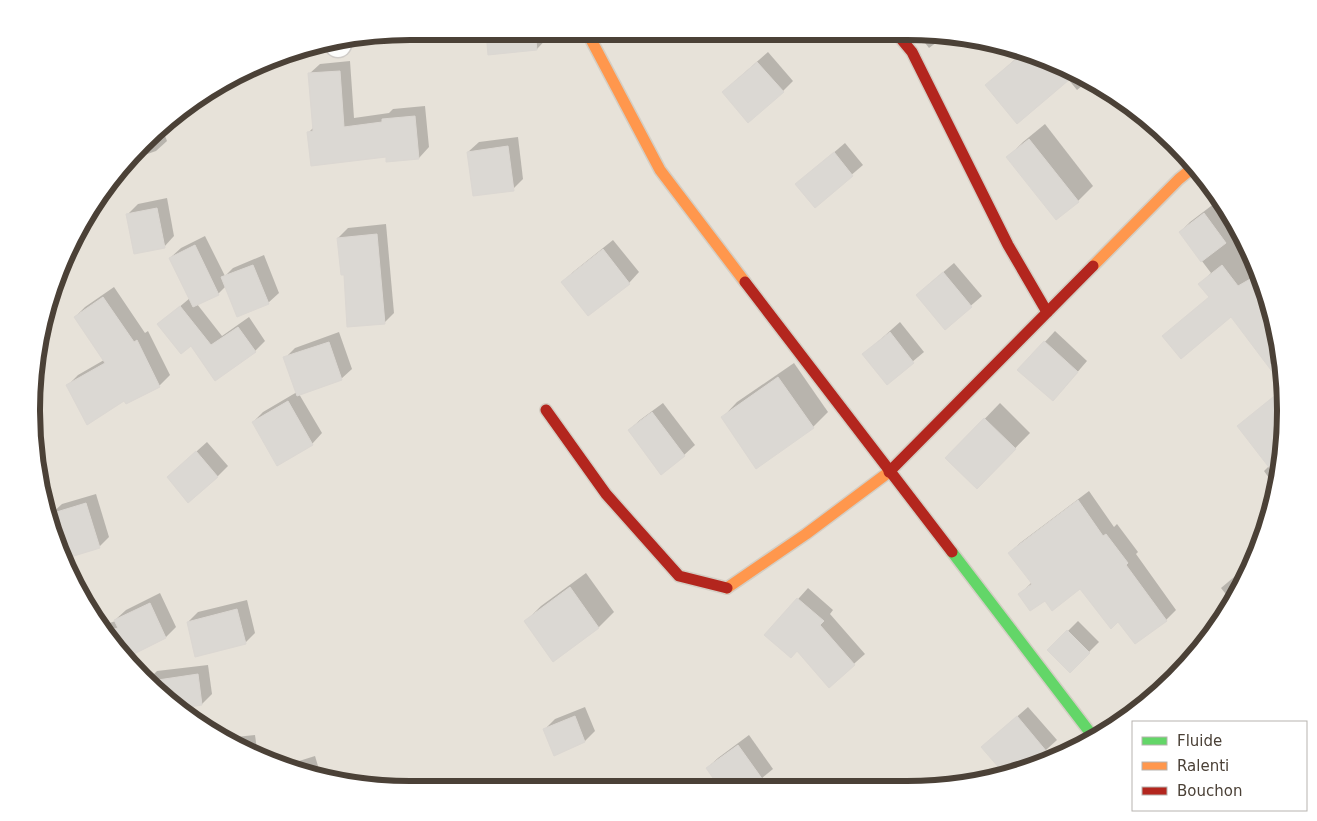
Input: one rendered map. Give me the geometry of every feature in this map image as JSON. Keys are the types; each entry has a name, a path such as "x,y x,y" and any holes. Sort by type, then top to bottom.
{"street":[{"path":"591,40 660,170 1090,732"},
{"path":"902,40 912,52 1008,244 1047,312"},
{"path":"546,410 606,494 679,576 727,588 806,534 890,471 1189,171"}],"shaded area":[{"path":"410,40 931,41 979,47 1026,60 1070,78 1112,102 1151,132 1185,166 1215,205 1249,269 1270,338 1274,362 1277,410 1274,459 1270,483 1249,552 1215,616 1185,655 1151,689 1112,719 1048,753 1002,768 955,778 906,781 386,780 338,774 291,761 247,743 205,719 166,689 132,655 102,616 68,552 53,506 43,459 40,410 43,362 47,338 68,269 90,225 102,205 132,166 166,132 205,102 269,68 315,53 362,43"}],"building":[{"path":"487,40 536,40 537,50 488,55"},
{"path":"1018,58 1071,78 1017,124 985,85"},
{"path":"757,62 784,92 748,123 722,92"},
{"path":"340,71 344,127 382,122 382,119 415,116 419,159 386,162 386,157 311,166 307,132 313,131 308,73"},
{"path":"1029,139 1079,202 1056,220 1006,157"},
{"path":"508,146 514,191 473,196 467,152"},
{"path":"834,152 853,176 815,208 795,184"},
{"path":"157,208 165,248 134,254 126,214"},
{"path":"1204,213 1226,243 1201,262 1179,232"},
{"path":"377,234 385,324 347,327 344,275 341,275 337,238"},
{"path":"195,245 219,295 193,307 169,258"},
{"path":"603,249 630,284 588,316 561,282"},
{"path":"253,265 269,304 237,317 221,277"},
{"path":"1222,265 1238,286 1252,278 1270,338 1275,376 1231,317 1181,359 1162,336 1209,297 1198,284"},
{"path":"943,272 972,307 945,330 916,295"},
{"path":"103,297 134,342 137,340 160,387 126,404 124,401 87,425 66,385 105,363 74,317"},
{"path":"180,306 211,345 238,327 256,352 215,381 191,346 181,354 157,324"},
{"path":"890,332 914,363 887,385 862,354"},
{"path":"1044,341 1078,372 1053,401 1017,370"},
{"path":"329,342 342,380 297,396 283,357"},
{"path":"778,377 814,428 756,469 721,417"},
{"path":"1276,394 1276,435 1272,471 1237,426"},
{"path":"288,401 313,445 277,466 252,422"},
{"path":"652,412 685,456 661,475 628,430"},
{"path":"984,418 1016,449 977,489 945,458"},
{"path":"196,451 218,477 188,503 167,477"},
{"path":"1078,500 1103,536 1106,534 1128,563 1126,565 1167,621 1135,644 1118,622 1111,629 1080,589 1052,611 1045,601 1030,611 1018,594 1032,584 1008,553"},
{"path":"86,503 100,548 70,557 55,513"},
{"path":"570,587 599,628 553,662 524,621"},
{"path":"797,598 824,621 820,625 855,665 829,688 797,651 791,658 764,635"},
{"path":"150,603 166,638 132,655 112,629 118,628 114,620"},
{"path":"237,609 246,644 195,657 187,622"},
{"path":"1067,630 1090,653 1070,673 1047,650"},
{"path":"198,674 202,705 189,707 157,680"},
{"path":"575,716 585,742 554,756 543,729"},
{"path":"1017,716 1047,752 1026,761 1000,769 981,747"},
{"path":"738,745 763,780 715,781 706,768"}],"traffic: fast":[{"path":"952,552 1090,732"}],"traffic: slow":[{"path":"591,40 660,170 745,282"},
{"path":"1093,266 1189,171"},
{"path":"727,588 806,534 889,472"}],"traffic: jam":[{"path":"902,40 912,52 1008,245 1047,312"},
{"path":"889,472 1093,266"},
{"path":"745,282 952,552"},
{"path":"546,410 606,494 679,576 727,588"}]}
